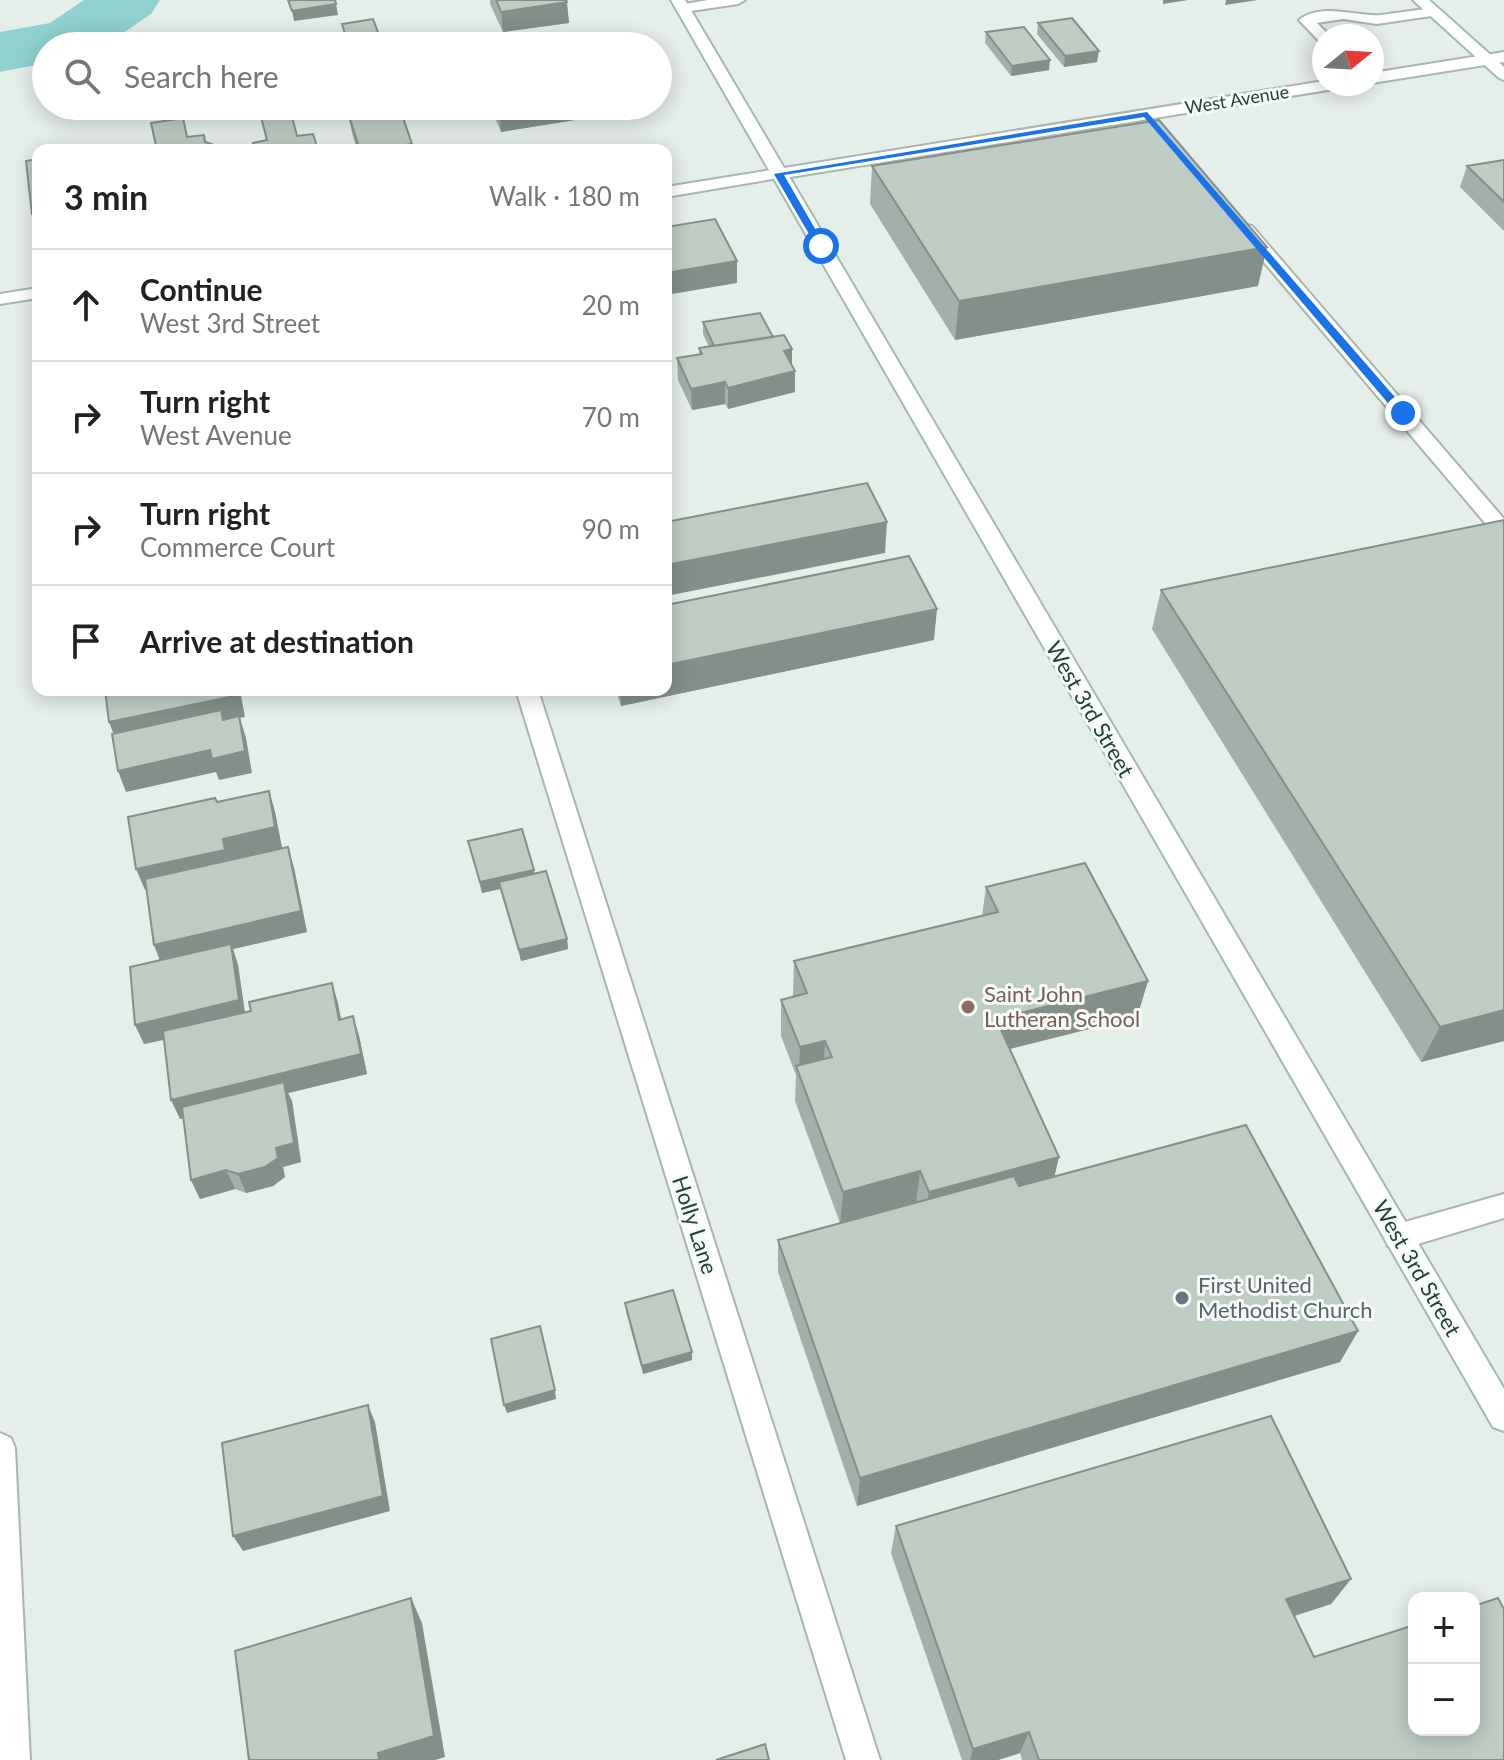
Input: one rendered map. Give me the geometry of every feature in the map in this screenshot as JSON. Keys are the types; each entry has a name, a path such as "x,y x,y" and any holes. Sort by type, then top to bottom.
{"street":[{"path":"681,4 738,0"},
{"path":"1420,0 1504,75"},
{"name":"West 3rd Street","path":"681,4 1504,1417"},
{"path":"1312,26 1306,20 1343,15 1377,20 1433,12"},
{"path":"1384,76 1504,57"},
{"name":"West Avenue","path":"672,191 1312,88"},
{"path":"1147,114 1161,131"},
{"path":"1231,212 1504,532"},
{"path":"0,299 32,294"},
{"name":"Holly Lane","path":"529,696 863,1760"},
{"path":"1398,1237 1504,1206"},
{"path":"0,1448 13,1760"}],"building":[{"path":"288,0 335,0 336,4 292,11"},
{"path":"496,0 566,0 567,2 501,12"},
{"path":"1072,18 1099,51 1065,56 1038,23"},
{"path":"373,19 378,32 344,32 342,24"},
{"path":"1024,27 1050,60 1012,66 986,32"},
{"path":"183,120 187,137 204,135 205,142 212,144 156,144 151,123"},
{"path":"262,120 293,120 297,136 313,134 316,144 253,144 267,140"},
{"path":"350,120 404,120 412,144 358,144"},
{"path":"1159,120 1267,247 959,301 872,166"},
{"path":"32,160 32,214 26,161"},
{"path":"1504,160 1504,202 1467,166"},
{"path":"715,219 737,261 672,272 672,226"},
{"path":"760,313 773,337 714,346 703,322"},
{"path":"784,335 792,349 784,351 795,371 728,388 725,382 691,389 677,358 702,354 699,348"},
{"path":"867,483 887,522 672,564 672,521"},
{"path":"1504,520 1504,1010 1440,1027 1161,590"},
{"path":"909,556 937,609 672,664 672,604"},
{"path":"106,696 234,696 109,722"},
{"path":"221,710 223,720 239,716 245,751 212,759 210,750 118,771 112,734"},
{"path":"269,791 275,827 223,839 225,850 136,869 128,817 215,798 217,802"},
{"path":"522,829 534,870 480,882 468,841"},
{"path":"288,847 301,911 154,945 145,879"},
{"path":"1085,863 1148,981 996,1019 1059,1157 929,1192 920,1171 843,1192 796,1066 832,1057 825,1041 800,1047 781,1000 807,993 794,961 998,912 986,887"},
{"path":"546,871 567,939 519,950 499,882"},
{"path":"231,944 239,1000 135,1025 130,967"},
{"path":"332,983 339,1020 353,1016 361,1054 171,1100 163,1031 251,1011 249,1002"},
{"path":"284,1082 294,1143 276,1148 278,1158 265,1167 238,1174 226,1170 191,1180 182,1107"},
{"path":"1246,1125 1358,1331 860,1478 778,1240 1014,1176 1019,1186"},
{"path":"673,1290 692,1352 642,1366 625,1303"},
{"path":"540,1326 555,1390 504,1405 491,1339"},
{"path":"368,1405 383,1496 233,1536 222,1443"},
{"path":"1271,1416 1351,1579 1286,1599 1314,1657 1408,1627 1408,1736 1480,1736 1480,1604 1498,1598 1504,1609 1504,1760 1039,1760 1029,1732 973,1749 896,1526"},
{"path":"411,1598 434,1736 378,1753 379,1760 249,1760 235,1651"},
{"path":"765,1744 769,1760 716,1760"}],"waterway":[{"path":"80,32 128,0"},
{"path":"0,52 32,46"}],"place":[{"name":"Saint John Lutheran School","path":"968,1007"},
{"name":"First United Methodist Church","path":"1182,1298"}],"route":[{"path":"821,246 778,174 1147,114 1403,413"}]}
